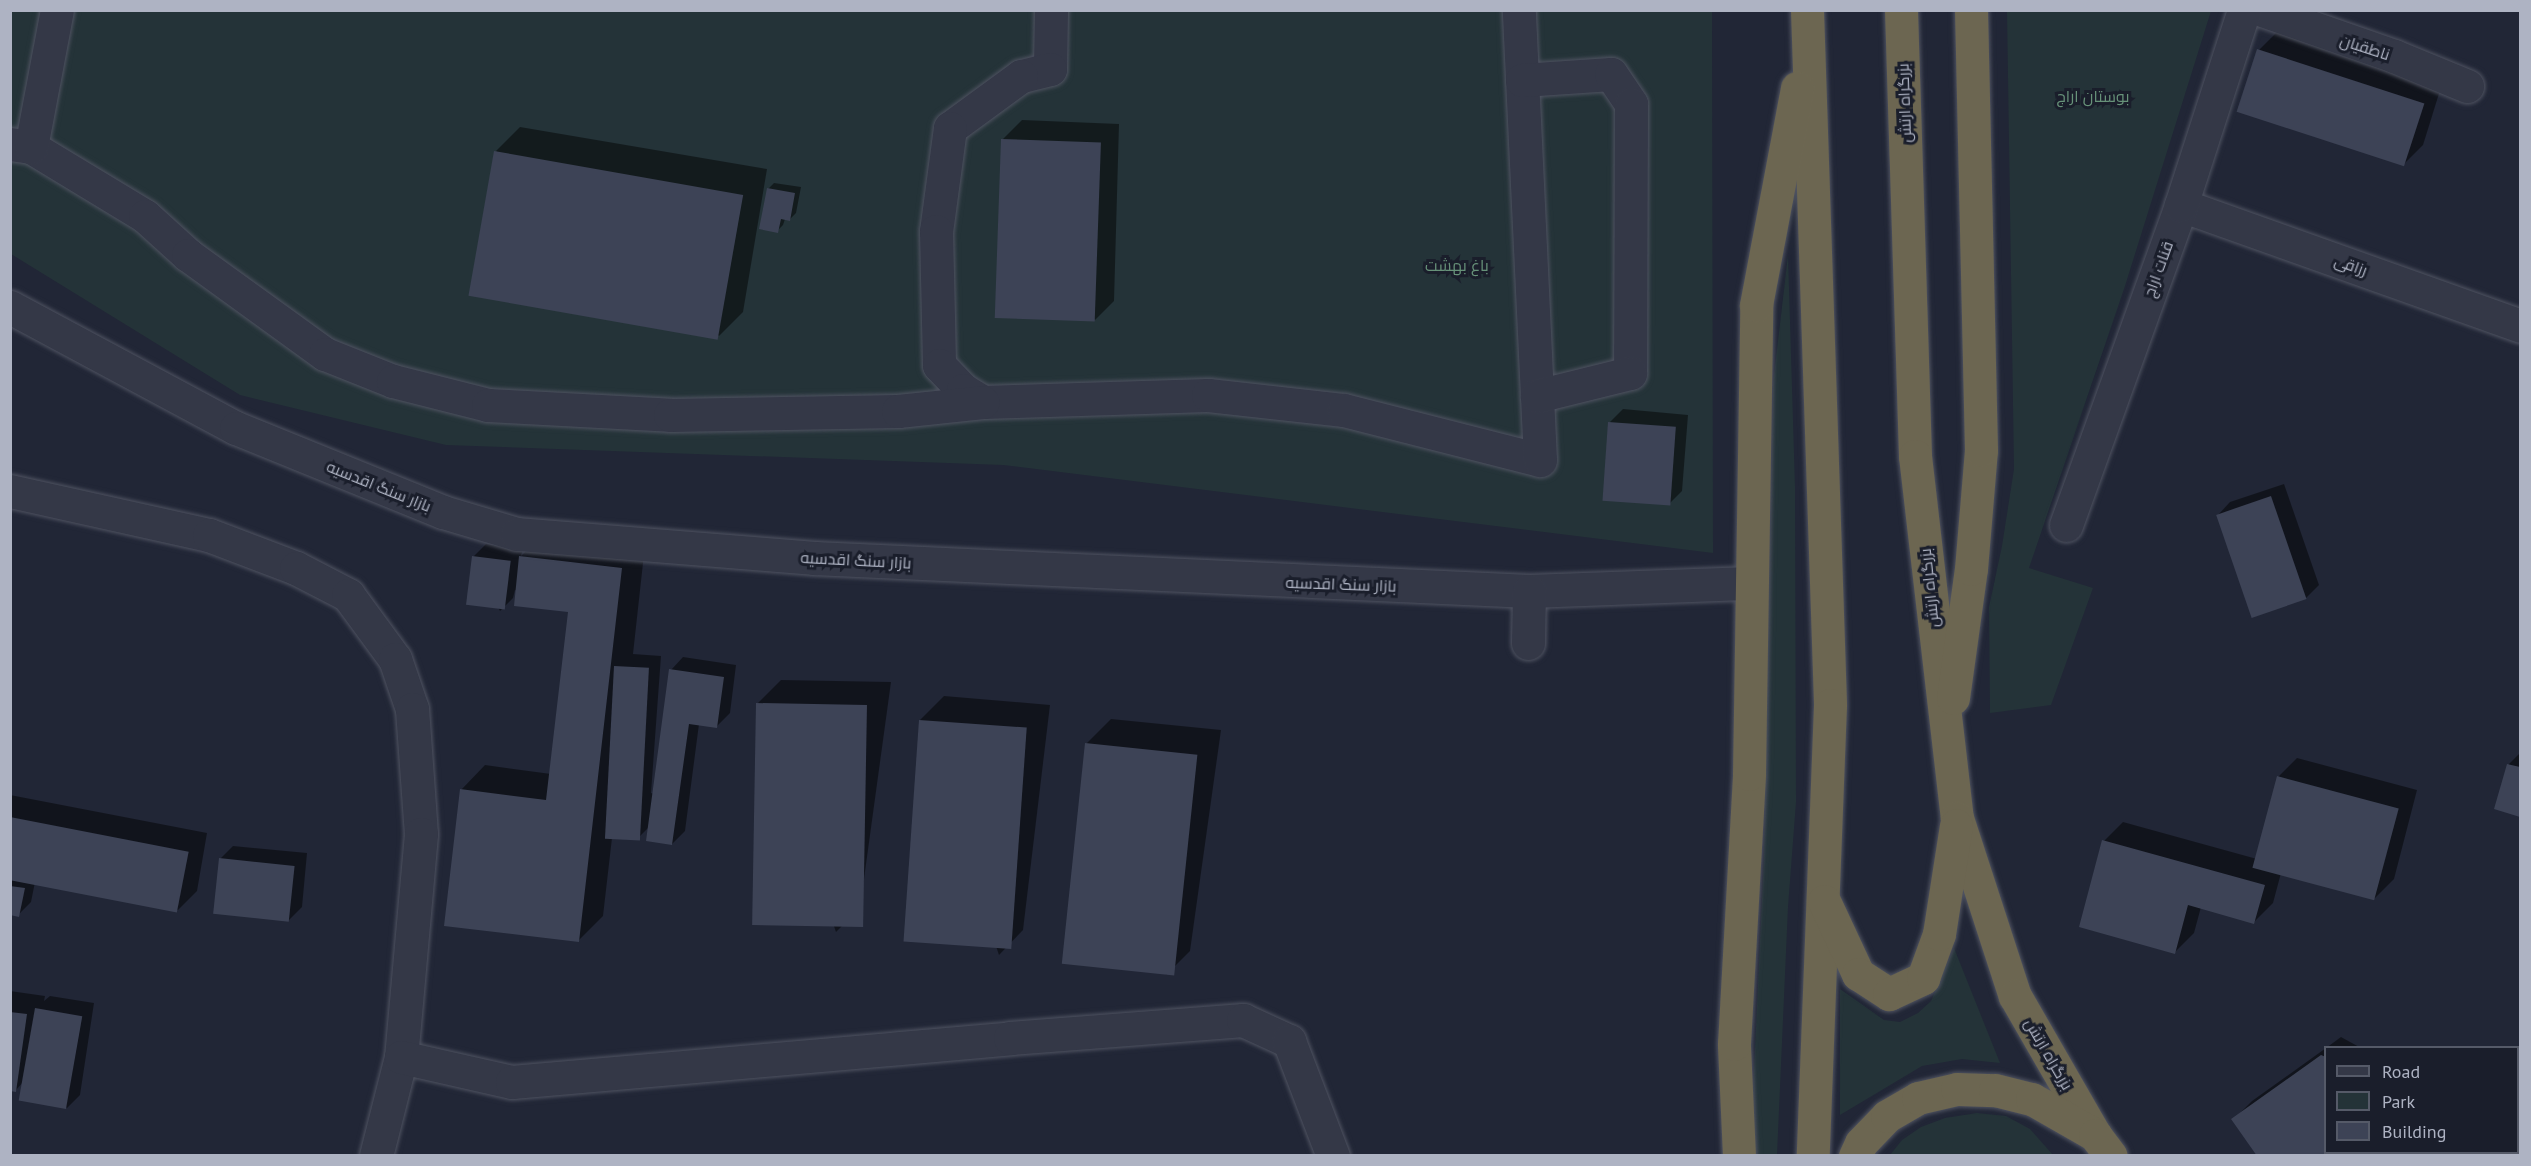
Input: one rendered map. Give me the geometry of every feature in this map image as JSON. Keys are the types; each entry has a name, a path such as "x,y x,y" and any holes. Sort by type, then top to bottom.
{"highway":[{"name":"بزرگراه ارتش","path":"1901,10 1915,456 1946,747 1957,818 2015,996 2103,1145"},
{"path":"1946,747 1971,569 1981,450 1971,10"},
{"path":"1739,1155 1734,1044 1749,774 1756,305 1808,23"},
{"path":"1808,23 1830,705 1821,894 1814,1155"},
{"path":"1821,894 1858,974 1889,994 1923,978 1939,934 1957,818"},
{"path":"1855,1155 1861,1143 1887,1116 1918,1098 1957,1089 1995,1090 2032,1099 2103,1145"}],"street":[{"path":"57,10 21,146 145,216 188,255 325,354 393,381 488,405 670,415 898,411 983,402 1208,395 1344,410 1540,460 1519,10"},
{"path":"983,402 963,390 939,365 936,231 950,128 1021,76 1050,69 1050,10"},
{"name":"قنات اراج","path":"2066,525 2181,205 2244,10"},
{"name":"ناطقیان","path":"2262,10 2394,56 2467,86"},
{"path":"1522,80 1611,74 1631,104 1630,373 1537,396"},
{"name":"رزاقی","path":"2181,205 2520,326"},
{"name":"بازار سنگ اقدسیه","path":"10,307 236,428 443,512 517,534 814,558 1529,591 1751,583"},
{"path":"10,491 209,535 296,568 348,596 395,659 412,709 421,834 401,1057 376,1155"},
{"path":"1528,643 1529,591"},
{"path":"401,1057 512,1082 1243,1020 1289,1041 1333,1155"}],"green space":[{"name":"باغ بهشت","path":"10,11 1712,11 1713,553 1003,465 446,445 240,395 11,254"},
{"name":"بوستان اراج","path":"2007,11 2211,11 2125,286 2029,568 2093,588 2051,705 1990,713 1989,607 2002,546 2014,469"},
{"path":"1788,255 1795,487 1796,802 1788,907 1777,1155 1750,1156 1764,856 1773,384"},
{"path":"1954,948 2000,1063 1962,1059 1922,1066 1840,1115 1840,989 1884,1020 1900,1022 1918,1013 1931,1001"},
{"path":"1977,1113 2006,1116 2030,1129 2053,1155 1890,1155 1902,1140 1921,1127 1945,1118"}],"building":[{"path":"2257,49 2424,103 2404,166 2237,112"},
{"path":"1001,139 1101,142 1095,321 995,318"},
{"path":"494,151 743,195 718,340 468,296"},
{"path":"767,188 795,193 790,221 781,219 778,233 759,229"},
{"path":"1608,422 1676,427 1670,506 1602,501"},
{"path":"2271,496 2306,599 2252,618 2216,515"},
{"path":"472,556 511,561 505,609 466,605"},
{"path":"519,556 622,568 579,942 444,926 460,789 546,800 568,612 514,606"},
{"path":"614,666 649,668 640,841 605,839"},
{"path":"669,669 724,677 717,728 689,724 672,845 646,841"},
{"path":"756,703 867,705 863,927 752,925"},
{"path":"919,720 1027,728 1011,949 904,941"},
{"path":"1085,743 1197,755 1174,976 1062,964"},
{"path":"2507,764 2520,767 2520,817 2494,809"},
{"path":"2277,776 2399,809 2374,900 2252,868"},
{"path":"10,817 189,852 177,913 10,880"},
{"path":"2102,840 2265,885 2254,924 2188,905 2175,954 2079,927"},
{"path":"219,858 295,866 289,922 213,914"},
{"path":"10,886 25,888 19,917 10,915"},
{"path":"35,1008 82,1016 66,1109 19,1101"},
{"path":"10,1012 27,1014 16,1092 10,1091"},
{"path":"2321,1055 2324,1056 2324,1154 2329,1154 2327,1156 2257,1156 2231,1119"},
{"path":"2377,1154 2439,1154 2439,1156 2377,1156"}]}
